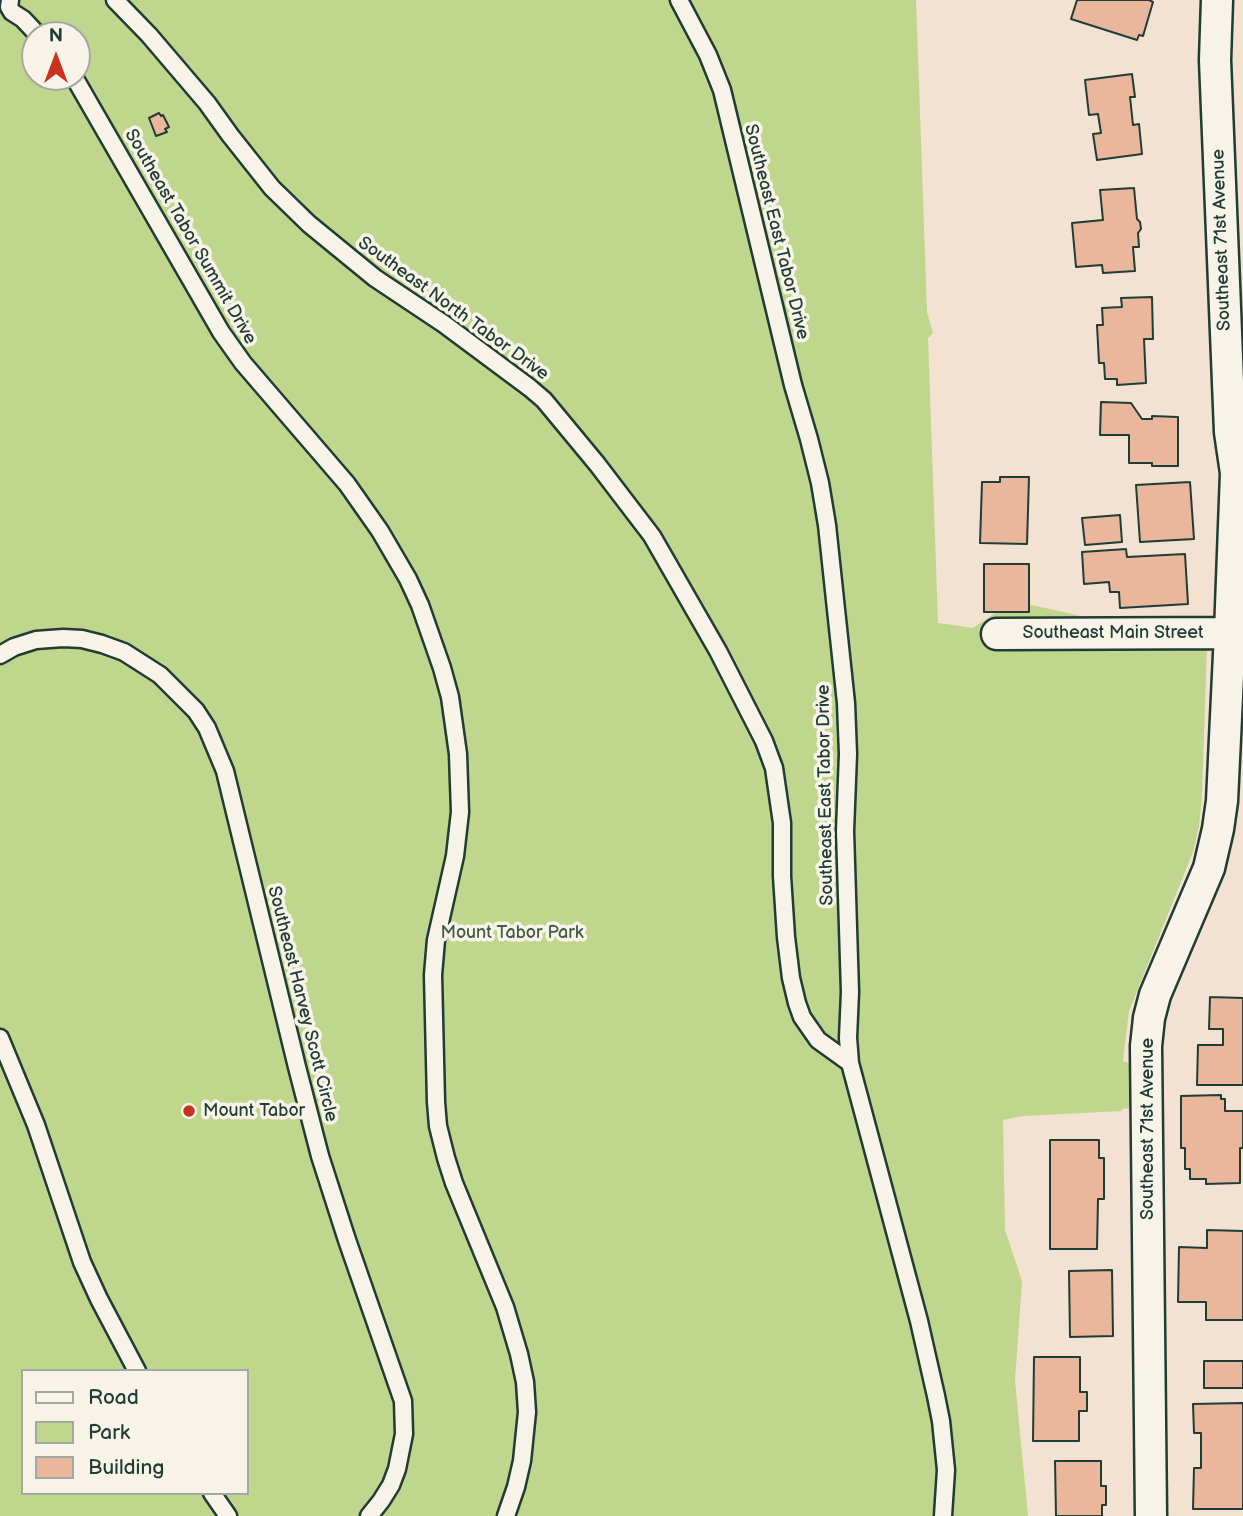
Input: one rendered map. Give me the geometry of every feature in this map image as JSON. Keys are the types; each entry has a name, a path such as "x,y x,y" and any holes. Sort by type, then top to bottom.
{"street":[{"name":"Southeast 71st Avenue","path":"1151,1516 1146,1046 1155,995 1209,868 1218,829 1222,801 1240,473 1230,432 1215,60 1217,0"},
{"name":"Southeast Main Street","path":"997,634 1230,633"}],"lane":[{"path":"10,0 9,7 12,12 25,21"},
{"name":"Southeast North Tabor Drive","path":"115,0 207,103 272,188 309,224 375,278 455,332 544,400 652,536 718,650 771,759 779,803 786,937 797,1003 802,1017 818,1040 850,1063"},
{"name":"Southeast East Tabor Drive","path":"679,0 708,55 722,90 793,385 820,483 846,703 848,754 845,831 850,1063 919,1321 941,1420 946,1470 943,1516"},
{"name":"Southeast Tabor Summit Drive","path":"82,91 220,332 243,363 347,484 380,531 421,605 443,668 458,754 460,812 454,856 436,940 433,975 436,1102 443,1147 453,1183 505,1307 525,1382 527,1412 522,1461 506,1516"},
{"name":"Southeast Harvey Scott Circle","path":"0,655 36,640 82,639 102,644 124,652 160,675 196,711 207,728 228,781 320,1156 403,1401 404,1434 397,1469 381,1501 369,1516"},
{"path":"0,1038 36,1125 82,1262 136,1369"},
{"path":"213,1495 228,1516"}],"green space":[{"name":"Mount Tabor Park","path":"0,0 916,0 927,312 933,333 928,338 938,623 973,628 1013,601 1077,615 1139,646 1207,645 1199,826 1193,852 1129,1011 1123,1061 1132,1064 1132,1108 1122,1111 1023,1116 1003,1120 1005,1230 1022,1281 1015,1381 1028,1516 0,1516"}],"building":[{"path":"1077,0 1153,2 1143,36 1139,35 1137,40 1071,19"},
{"path":"1132,74 1135,97 1130,97 1133,125 1139,124 1142,154 1097,160 1093,134 1101,133 1098,114 1089,115 1085,80"},
{"path":"159,113 169,127 165,129 167,132 156,136 149,118"},
{"path":"1134,188 1137,219 1141,229 1138,233 1139,247 1133,247 1135,271 1103,273 1102,265 1076,267 1072,223 1103,220 1100,190"},
{"path":"1152,297 1153,339 1144,339 1146,383 1117,385 1117,379 1105,379 1104,363 1099,363 1097,325 1103,325 1102,308 1122,307 1121,298"},
{"path":"1101,402 1131,403 1142,419 1152,419 1152,416 1178,417 1178,466 1129,463 1129,435 1100,435"},
{"path":"1000,477 1029,477 1027,544 980,543 982,482 1000,482"},
{"path":"1190,482 1194,539 1140,542 1136,485"},
{"path":"1120,515 1122,542 1085,545 1082,518"},
{"path":"1126,549 1127,557 1185,554 1188,604 1120,608 1119,592 1110,592 1109,582 1084,584 1082,552"},
{"path":"984,564 1029,564 1029,612 984,612"},
{"path":"1210,997 1243,998 1243,1085 1197,1085 1198,1045 1223,1045 1223,1029 1209,1029"},
{"path":"1221,1095 1221,1099 1225,1099 1225,1111 1243,1111 1240,1183 1206,1184 1206,1179 1190,1179 1190,1169 1185,1169 1185,1148 1181,1148 1181,1096"},
{"path":"1050,1140 1099,1140 1099,1158 1104,1158 1104,1199 1098,1199 1097,1249 1050,1249"},
{"path":"1207,1230 1243,1231 1243,1320 1206,1320 1206,1302 1178,1302 1179,1247 1207,1248"},
{"path":"1112,1270 1113,1336 1070,1337 1069,1271"},
{"path":"1034,1357 1080,1357 1080,1392 1087,1392 1087,1411 1079,1411 1079,1441 1033,1441"},
{"path":"1204,1361 1243,1361 1243,1388 1204,1388"},
{"path":"1243,1403 1243,1509 1193,1509 1194,1468 1201,1468 1201,1433 1194,1433 1193,1404"},
{"path":"1055,1461 1101,1461 1101,1486 1106,1486 1106,1505 1102,1505 1102,1516 1056,1516"}],"place":[{"name":"Mount Tabor","path":"189,1111"}]}
